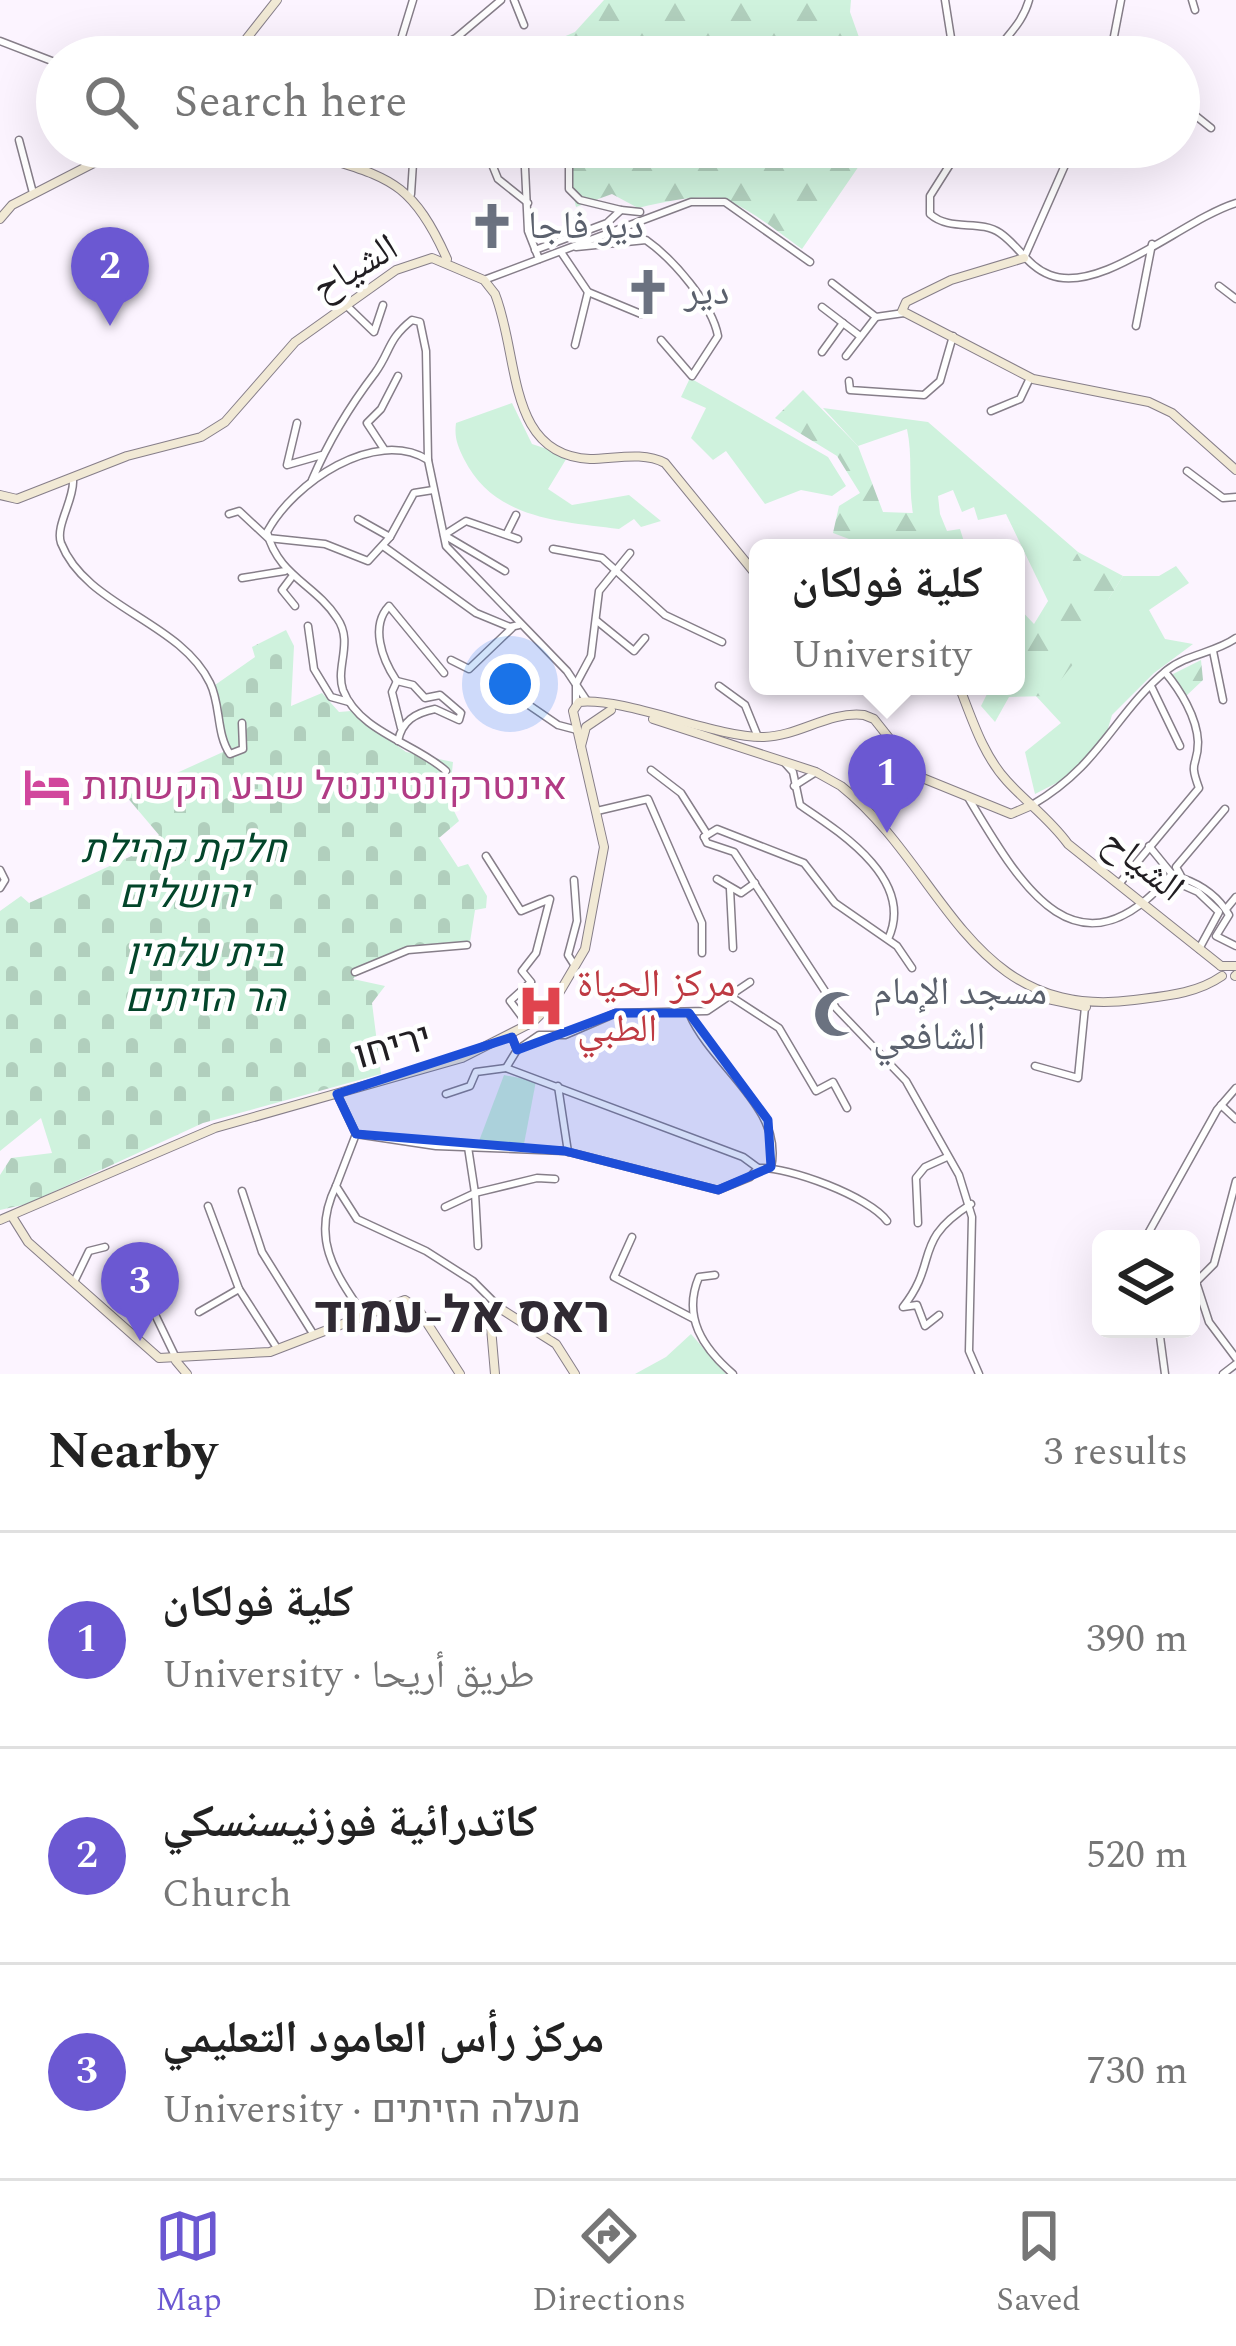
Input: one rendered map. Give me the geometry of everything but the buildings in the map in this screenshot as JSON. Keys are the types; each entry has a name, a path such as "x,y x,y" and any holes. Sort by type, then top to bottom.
{"street":[{"path":"249,36 277,0"},
{"path":"402,36 412,0"},
{"path":"458,36 501,0"},
{"path":"514,0 524,25"},
{"path":"945,0 951,36"},
{"path":"1008,36 1021,25 1029,0"},
{"path":"1114,36 1121,0"},
{"path":"1192,0 1195,10"},
{"path":"0,41 36,55"},
{"path":"1200,119 1211,128"},
{"path":"19,140 33,193"},
{"path":"0,219 33,193 83,168"},
{"path":"355,168 398,183 411,194 447,261"},
{"path":"409,168 411,194"},
{"path":"494,168 520,202 529,203"},
{"path":"526,168 528,230 539,260"},
{"path":"569,168 569,189 580,200 640,212"},
{"path":"948,168 930,196 930,214 943,223 995,230 1024,258 1070,280 1112,270 1189,221 1236,203"},
{"path":"904,314 906,302 951,280 1024,258 1064,168"},
{"path":"749,566 664,463 653,457 570,456 554,453 537,440 524,408 501,310 484,280 691,202 725,202 811,262"},
{"path":"535,250 607,223 621,210"},
{"path":"575,246 583,250 646,240 658,248 714,315 718,336 692,376 662,340"},
{"path":"1136,326 1152,244"},
{"path":"561,251 588,292 641,314"},
{"name":"الشياح","path":"0,495 16,499 139,452 190,442 225,422 295,342 396,270 432,258 484,280"},
{"path":"832,284 876,317 904,314 1030,378 1149,402 1172,413 1236,470"},
{"path":"1219,286 1236,299"},
{"path":"575,345 588,292"},
{"path":"347,306 374,332 383,305"},
{"path":"822,307 860,336"},
{"path":"846,356 876,317"},
{"path":"268,538 273,520 312,480 355,397 379,368 391,337 417,320 427,351 428,460 444,535 458,562 576,684 592,721"},
{"path":"822,352 843,323"},
{"path":"849,381 850,390 925,394 940,381 953,336"},
{"path":"384,449 367,422 381,409 398,376"},
{"path":"991,411 1020,399 1030,378"},
{"path":"297,423 287,466 323,454"},
{"path":"312,480 384,449 400,447 428,460"},
{"path":"1186,471 1223,498 1236,496"},
{"path":"73,481 74,497 60,533 62,546 98,586 177,645 201,671 210,683 230,754 243,749 242,724"},
{"path":"268,538 325,544 368,561 390,537 414,493 433,490"},
{"path":"229,514 243,514 268,538 288,574 328,606 344,630 346,658 340,684 349,702"},
{"path":"507,534 516,515"},
{"path":"358,519 390,537"},
{"path":"444,535 466,521 518,539"},
{"path":"444,535 505,571"},
{"path":"383,546 476,613 516,626"},
{"path":"553,549 591,553 614,566 665,615 722,642"},
{"path":"576,684 591,656 599,591 614,566 630,553"},
{"path":"242,578 288,574"},
{"path":"288,574 282,590 295,606"},
{"path":"401,728 430,709 459,720 461,712 440,694 424,698 413,685 397,681 380,656 385,606 444,673"},
{"path":"597,621 634,651 645,638"},
{"path":"308,626 314,669 331,697 349,702 398,742 446,771"},
{"path":"451,660 470,669 516,626"},
{"path":"586,703 758,737 789,733 839,715 864,715 920,777 1011,814 1073,778 1165,672 1236,638"},
{"path":"1214,651 1223,700"},
{"path":"1119,884 1199,788 1190,770 1198,737 1178,688 1165,672"},
{"path":"397,681 392,692 401,728 398,742"},
{"path":"719,686 745,705 758,737"},
{"path":"1152,688 1180,746"},
{"name":"الشياح","path":"963,695 984,748 1005,779 1068,844 1222,971"},
{"path":"518,697 558,725 577,725 620,709"},
{"name":"יריחו","path":"0,1220 215,1128 512,1037 529,1025 555,1000 575,966 594,912 604,847 581,760 577,725 586,703"},
{"path":"640,714 816,772 862,804 974,942 1031,990 1054,1003 1084,1007 1193,991 1230,962 1236,973"},
{"name":"יריחו","path":"581,760 592,721"},
{"path":"784,762 800,805 849,836 872,862 894,916 888,939"},
{"path":"651,770 681,793 707,843 731,849 836,1008 906,1081 971,1204 969,1351 979,1374"},
{"path":"794,786 816,772"},
{"path":"969,799 1023,879 1069,922 1106,925 1145,904 1171,875"},
{"path":"595,812 648,800 702,923 702,953"},
{"path":"1225,809 1176,867 1182,878 1200,884 1226,909 1228,915 1216,936 1236,946"},
{"path":"705,836 717,829 804,863 841,909 888,939 913,968"},
{"path":"1148,846 1171,875 1219,912 1199,949"},
{"path":"486,856 521,911 550,899 536,952 522,971 531,982 510,1001 529,1025"},
{"path":"0,870 5,880 0,888"},
{"path":"717,879 741,893 755,883"},
{"path":"574,880 577,921 568,955 575,966"},
{"path":"730,889 733,948"},
{"path":"1226,909 1236,897"},
{"path":"355,972 408,950 467,945"},
{"path":"1222,971 1236,973"},
{"path":"506,1068 517,1050 539,1035 566,1035 616,1013 689,1013 732,998 750,982"},
{"path":"1031,990 1109,1003"},
{"path":"732,998 779,1028 816,1091 833,1082 847,1108"},
{"path":"1036,1066 1078,1078 1084,1007"},
{"path":"689,1013 716,1059 768,1120 775,1137 771,1167"},
{"path":"512,1037 517,1050"},
{"path":"446,1094 470,1086 476,1072 506,1068 743,1157 758,1168 771,1167 875,1206 887,1221"},
{"path":"558,1086 568,1152"},
{"path":"1150,1230 1221,1105 1236,1088"},
{"path":"337,1094 356,1134 324,1216 323,1240 338,1276 365,1317"},
{"path":"1221,1105 1236,1119"},
{"path":"356,1134 568,1152 718,1190 750,1178 758,1168"},
{"path":"468,1147 478,1246"},
{"path":"918,1223 916,1178 925,1167 947,1157"},
{"path":"445,1207 475,1193 536,1178 555,1179"},
{"path":"1223,1374 1236,1361 1209,1322 1196,1282 1214,1264 1236,1181"},
{"path":"336,1186 357,1219 463,1274 501,1309 556,1344 574,1374"},
{"path":"242,1191 262,1252 312,1332"},
{"path":"939,1316 925,1326 917,1306 903,1307 921,1275 933,1232 971,1204"},
{"path":"208,1206 239,1289 277,1348"},
{"path":"13,1218 28,1242 145,1350 176,1361 277,1348 389,1304 412,1302 460,1374"},
{"path":"632,1238 614,1277 694,1319"},
{"path":"73,1284 89,1251 105,1247"},
{"path":"136,1275 166,1329 176,1361 187,1374"},
{"path":"715,1275 695,1282 694,1319 712,1355 734,1374"},
{"path":"199,1312 239,1289"},
{"path":"496,1374 490,1316 501,1309"},
{"path":"1160,1338 1165,1374"}],"highlighted area":[{"path":"616,1013 689,1013 768,1120 771,1167 718,1190 565,1151 356,1134 337,1094 512,1037 517,1050"}],"green space":[{"path":"604,0 851,0 859,36 566,36"},
{"path":"567,168 858,168 802,249 743,208 711,198 638,208 612,194 576,207"},
{"path":"690,378 828,457 846,486 832,496 801,490 765,504 726,451 713,460 691,438 706,408 681,397"},
{"path":"803,390 858,446 883,512 940,514 947,531 960,529 963,539 849,539 833,533 839,506 860,493 837,456 775,418"},
{"path":"512,403 532,444 568,456 548,489 572,505 629,495 661,521 641,527 634,519 619,529 573,523 530,514 492,494 464,459 456,423"},
{"path":"823,408 928,422 1078,552 1049,603 1025,553 1025,539 1018,539 1006,514 978,520 974,507 962,512 953,490 938,496 940,514 913,514 907,429 858,446"},
{"path":"1078,552 1123,576 1108,600 1116,610 1048,696 1009,697 995,722 981,706 986,695 1025,695 1025,614 1034,624"},
{"path":"1176,566 1189,583 1149,610 1165,639 1193,644 1154,673 1112,715 1104,742 1072,775 1035,794 1025,752 1061,723 1036,696 1048,695 1123,576 1159,576"},
{"name":"בית עלמין הר הזיתים","path":"286,630 294,646 291,706 322,693 339,712 351,711 406,752 453,762 449,801 459,821 439,838 458,867 468,864 487,896 486,908 475,910 470,942 393,954 353,979 385,986 372,1003 381,1074 203,1123 27,1204 0,1210 0,1175 11,1158 52,1153 41,1118 0,1151 0,911 21,896 29,903 138,853 159,835 126,796 227,748 215,685 255,657 252,647"},
{"path":"1201,660 1203,680 1185,697 1169,676"},
{"path":"504,1075 536,1081 524,1144 479,1141"},
{"path":"691,1334 726,1374 635,1374 666,1357"}],"place":[{"name":"دير فاجا","path":"492,226"},
{"name":"دير","path":"648,292"},
{"name":"كاتدرائية فوزنيسنسكي","path":"110,326"},
{"name":"אינטרקונטיננטל שבע הקשתות","path":"47,787"},
{"name":"كلية فولكان","path":"887,833"},
{"name":"مركز الحياة الطبي","path":"541,1006"},
{"name":"مسجد الإمام الشافعي","path":"837,1014"},
{"name":"مركز رأس العامود التعليمي","path":"140,1341"}],"district":[{"name":"ראס אל-עמוד","path":"462,1317"}],"park label":[{"name":"חלקת קהילת ירושלים","path":"184,872"}]}
